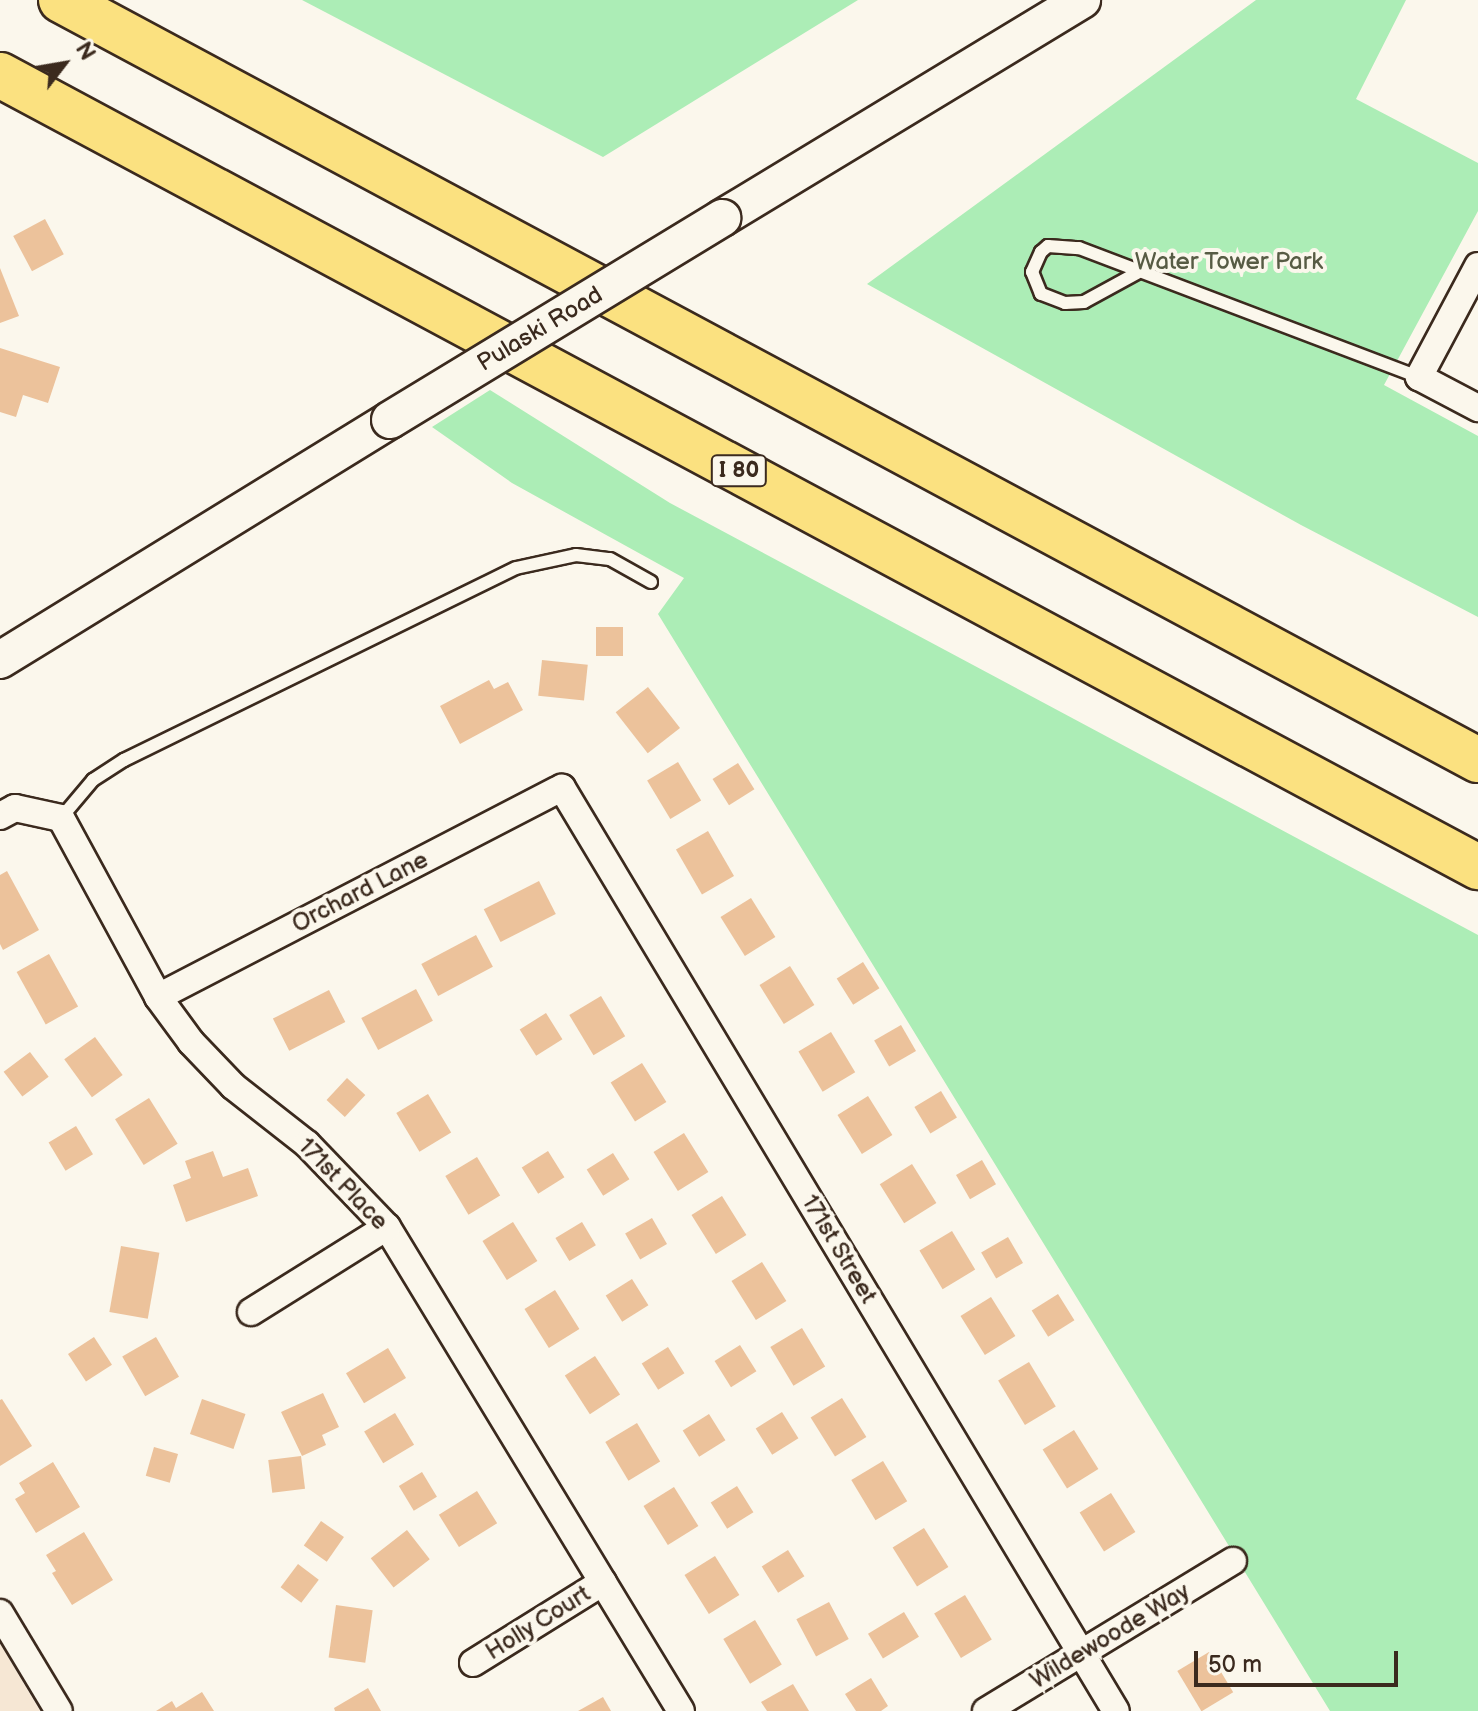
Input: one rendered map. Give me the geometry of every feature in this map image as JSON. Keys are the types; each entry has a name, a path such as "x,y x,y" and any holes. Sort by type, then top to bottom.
{"highway":[{"path":"61,0 1478,760"},
{"name":"I 80","path":"0,75 1478,867"}],"main road":[{"name":"Pulaski Road","path":"0,660 1082,0"}],"street":[{"path":"1478,266 1419,377 1478,408"},
{"name":"Orchard Lane","path":"158,997 562,788"},
{"name":"171st Street","path":"562,788 1116,1711"},
{"path":"0,816 15,808 61,818"},
{"name":"171st Place","path":"61,818 158,997 191,1042 233,1086 307,1144 387,1227 681,1711"},
{"path":"251,1312 387,1227"},
{"name":"Wildewoode Way","path":"986,1711 1233,1561"},
{"name":"Holly Court","path":"473,1663 603,1582"},
{"path":"0,1613 59,1711"}],"lane":[{"path":"1137,273 1084,302 1065,303 1041,294 1032,272 1041,252 1062,245 1419,377"},
{"path":"61,818 93,780 124,760 516,568 576,555 610,559 651,582"}],"shaded area":[{"path":"0,1644 40,1711 0,1711"}],"green space":[{"path":"302,0 858,0 603,157"},
{"name":"Water Tower Park","path":"1256,0 1406,0 1356,99 1478,163 1478,211 1384,385 1478,436 1478,617 1301,525 867,284"},
{"path":"490,390 670,503 1478,935 1478,1711 1330,1711 658,614 684,578 512,483 432,427"}],"building":[{"path":"45,219 64,254 32,271 13,236"},
{"path":"0,268 19,316 0,323"},
{"path":"0,348 60,367 48,403 23,395 16,417 0,412"},
{"path":"596,627 623,627 623,656 596,656"},
{"path":"542,660 588,665 584,701 538,696"},
{"path":"489,680 494,689 508,682 523,710 460,744 440,706"},
{"path":"648,687 680,728 648,753 616,712"},
{"path":"678,762 701,801 670,819 647,781"},
{"path":"738,763 754,789 729,805 713,779"},
{"path":"708,831 734,876 702,895 676,850"},
{"path":"7,871 39,930 3,950 0,944 0,875"},
{"path":"539,881 556,914 501,942 484,909"},
{"path":"751,898 775,937 745,956 720,917"},
{"path":"476,935 493,967 438,996 421,964"},
{"path":"49,954 78,1006 46,1024 17,972"},
{"path":"863,962 879,988 853,1005 837,978"},
{"path":"790,966 814,1005 784,1024 759,985"},
{"path":"416,989 433,1021 378,1050 361,1018"},
{"path":"329,990 345,1022 289,1051 273,1019"},
{"path":"601,996 625,1036 593,1055 569,1015"},
{"path":"546,1013 562,1039 536,1056 520,1029"},
{"path":"901,1025 916,1051 889,1066 874,1040"},
{"path":"831,1032 855,1072 823,1092 798,1052"},
{"path":"95,1037 123,1075 92,1097 64,1059"},
{"path":"30,1052 49,1077 22,1097 4,1072"},
{"path":"642,1063 666,1102 635,1122 611,1083"},
{"path":"347,1078 365,1095 345,1117 327,1100"},
{"path":"941,1091 957,1118 930,1134 914,1107"},
{"path":"428,1094 451,1133 419,1152 396,1113"},
{"path":"868,1096 892,1135 862,1154 837,1115"},
{"path":"149,1098 178,1144 144,1165 115,1119"},
{"path":"76,1126 93,1154 66,1171 49,1142"},
{"path":"684,1133 708,1172 678,1191 653,1152"},
{"path":"213,1151 223,1177 248,1168 258,1196 186,1222 173,1185 191,1178 185,1161"},
{"path":"548,1151 564,1177 538,1194 522,1167"},
{"path":"613,1153 629,1179 603,1196 587,1169"},
{"path":"477,1157 500,1196 468,1215 445,1176"},
{"path":"982,1160 996,1184 970,1199 956,1175"},
{"path":"912,1164 936,1203 904,1223 880,1184"},
{"path":"722,1196 746,1235 716,1254 691,1215"},
{"path":"652,1218 667,1244 640,1259 625,1234"},
{"path":"513,1222 537,1261 507,1280 482,1241"},
{"path":"582,1222 596,1245 569,1261 555,1238"},
{"path":"952,1231 975,1270 943,1289 919,1251"},
{"path":"1008,1237 1023,1263 996,1278 981,1252"},
{"path":"121,1246 159,1253 148,1319 109,1312"},
{"path":"762,1262 786,1301 756,1320 731,1281"},
{"path":"632,1279 648,1305 622,1322 606,1295"},
{"path":"555,1290 579,1329 549,1348 524,1309"},
{"path":"1058,1294 1074,1320 1048,1337 1032,1310"},
{"path":"991,1297 1015,1336 985,1355 960,1316"},
{"path":"802,1328 825,1367 793,1386 770,1347"},
{"path":"94,1337 112,1365 86,1382 68,1354"},
{"path":"156,1337 179,1377 145,1396 122,1356"},
{"path":"740,1345 756,1371 731,1387 715,1361"},
{"path":"668,1347 684,1373 658,1390 642,1363"},
{"path":"388,1348 406,1378 364,1403 346,1373"},
{"path":"595,1356 620,1395 590,1414 565,1376"},
{"path":"1029,1362 1056,1407 1025,1425 998,1381"},
{"path":"323,1393 339,1427 322,1435 326,1445 302,1456 281,1412"},
{"path":"842,1398 866,1437 835,1457 811,1418"},
{"path":"202,1399 245,1414 233,1449 190,1434"},
{"path":"0,1400 32,1446 0,1466"},
{"path":"782,1412 798,1438 772,1455 756,1428"},
{"path":"395,1413 414,1445 383,1463 364,1432"},
{"path":"709,1414 725,1440 699,1457 683,1430"},
{"path":"637,1423 660,1462 628,1481 605,1442"},
{"path":"1074,1430 1098,1469 1067,1489 1043,1450"},
{"path":"154,1447 178,1454 170,1483 146,1476"},
{"path":"301,1456 305,1489 272,1493 268,1460"},
{"path":"883,1461 907,1501 875,1520 851,1480"},
{"path":"53,1462 80,1507 36,1533 15,1499 25,1493 19,1483"},
{"path":"422,1472 437,1497 414,1511 399,1486"},
{"path":"737,1486 753,1512 727,1529 711,1502"},
{"path":"674,1487 698,1526 668,1545 643,1506"},
{"path":"477,1491 497,1523 459,1547 439,1515"},
{"path":"1111,1493 1135,1532 1104,1552 1080,1513"},
{"path":"321,1521 344,1537 327,1562 304,1546"},
{"path":"924,1528 948,1567 917,1587 893,1548"},
{"path":"407,1530 430,1559 394,1587 371,1558"},
{"path":"84,1532 113,1580 72,1605 52,1573 56,1571 46,1555"},
{"path":"788,1550 804,1576 778,1593 762,1566"},
{"path":"715,1556 739,1595 709,1614 684,1575"},
{"path":"298,1564 319,1580 301,1603 281,1587"},
{"path":"965,1595 992,1640 961,1658 934,1614"},
{"path":"829,1602 849,1639 816,1656 796,1619"},
{"path":"336,1605 373,1610 365,1663 329,1657"},
{"path":"904,1612 919,1637 883,1658 868,1634"},
{"path":"755,1620 782,1665 750,1684 723,1639"},
{"path":"1209,1652 1233,1692 1201,1711 1177,1671"},
{"path":"871,1678 888,1706 881,1711 856,1711 845,1694"},
{"path":"793,1684 809,1711 767,1711 761,1702"},
{"path":"368,1688 381,1711 335,1711 334,1708"},
{"path":"202,1692 214,1711 156,1711 172,1701 176,1708"},
{"path":"603,1697 611,1711 578,1711"}]}
